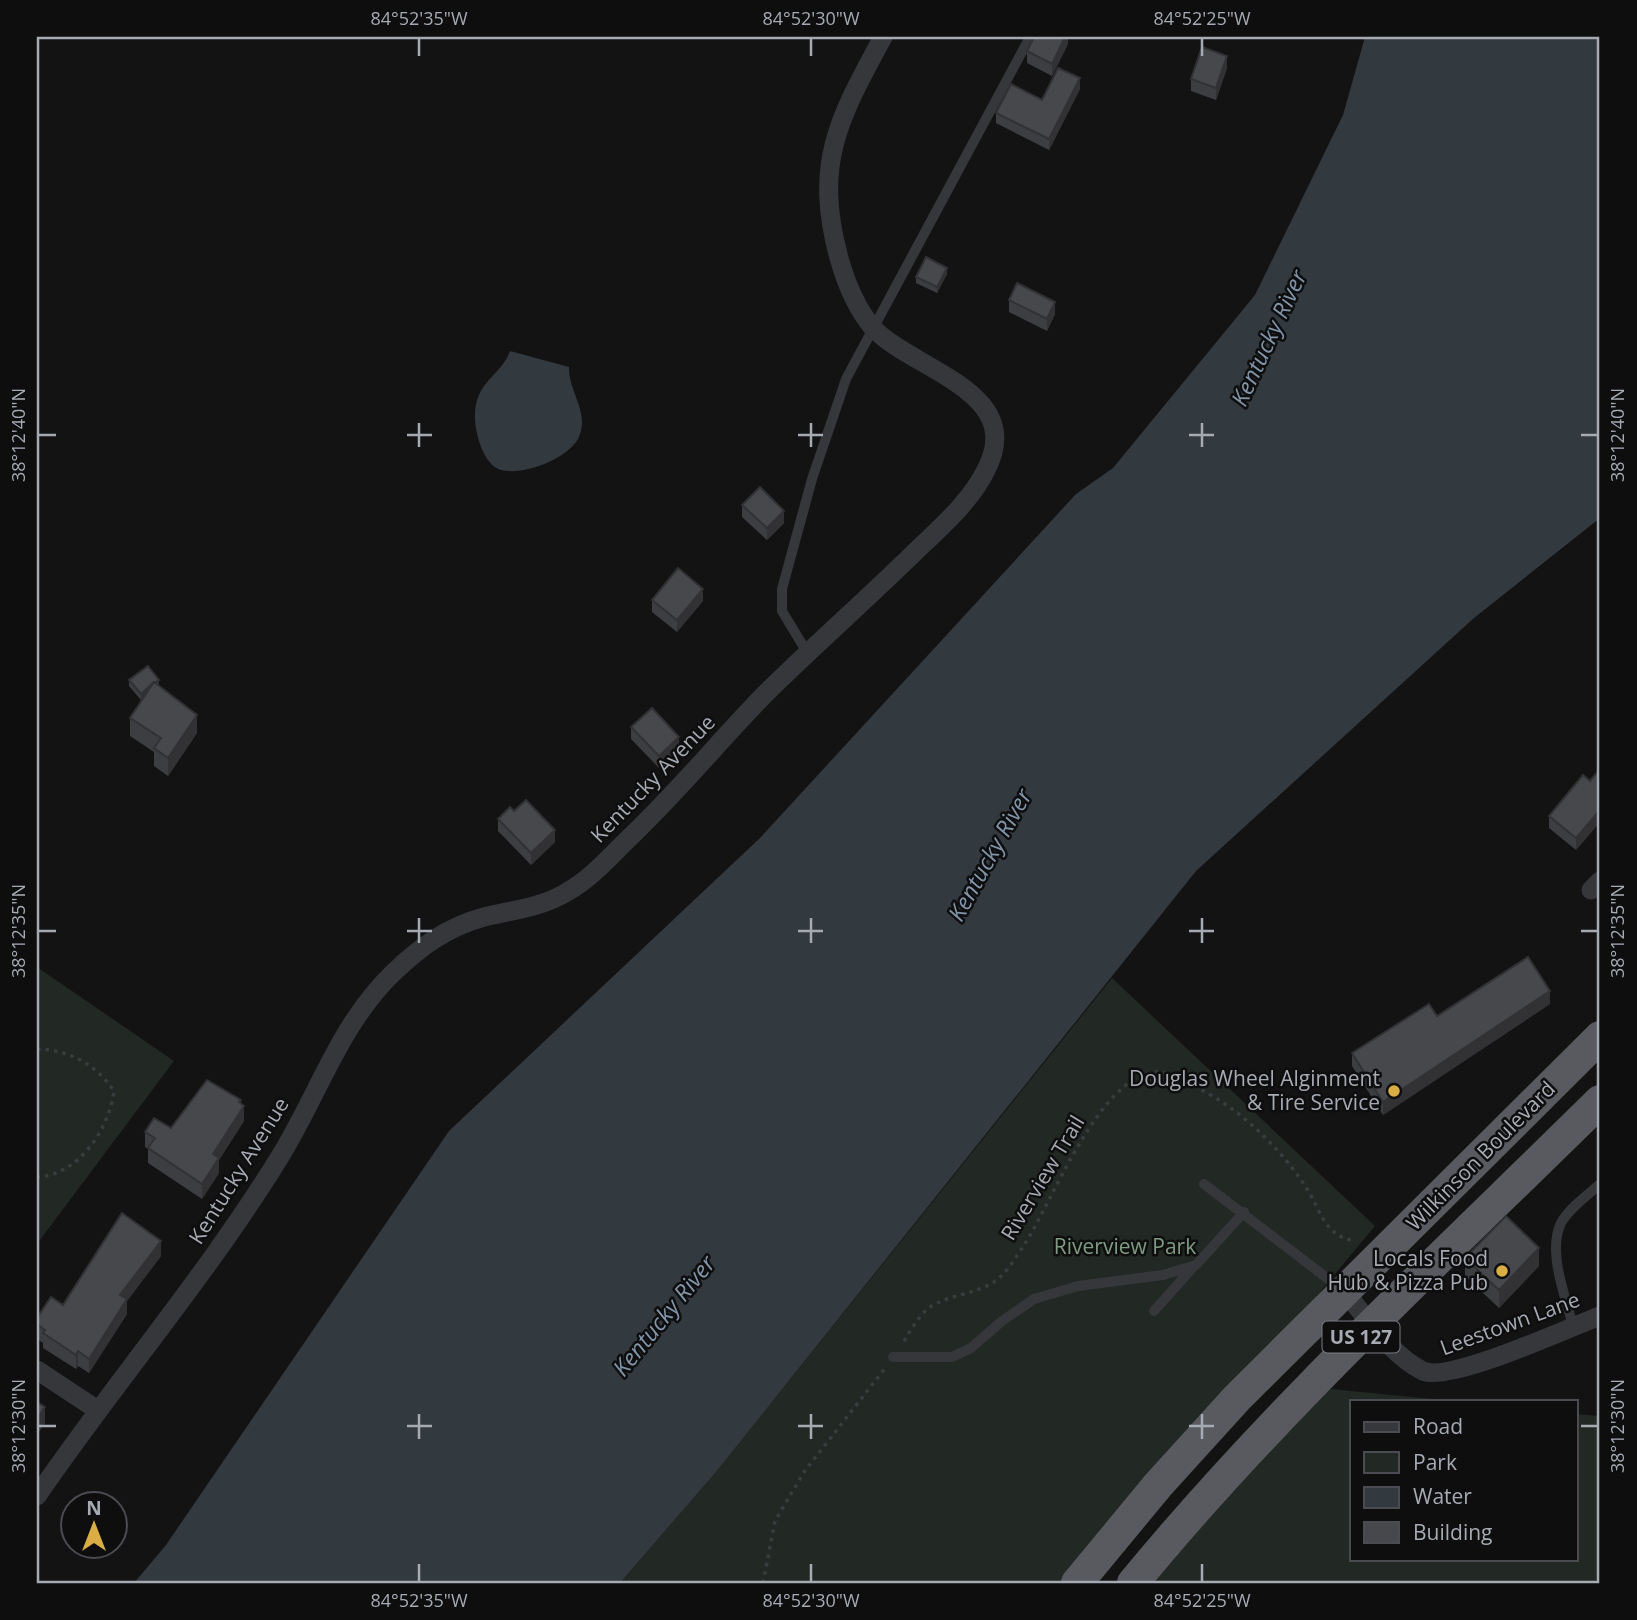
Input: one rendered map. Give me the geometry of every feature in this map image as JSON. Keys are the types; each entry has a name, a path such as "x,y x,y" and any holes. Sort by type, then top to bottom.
{"highway":[{"name":"Wilkinson Boulevard","path":"1077,1583 1197,1441 1600,1037"},
{"name":"Wilkinson Boulevard","path":"1133,1583 1209,1494 1373,1325 1600,1101"}],"street":[{"name":"Kentucky Avenue","path":"37,1496 96,1409 203,1270 274,1166 366,1000 420,948 449,929 481,918 542,904 568,892 592,874 663,805 766,693 951,516 986,471 995,449 995,426 986,407 971,391 911,358 874,328 856,302 842,267 833,229 828,179 831,148 841,118 883,37"},
{"name":"Leestown Lane","path":"1344,1291 1406,1360 1424,1371 1440,1374 1461,1370 1600,1316"},
{"path":"37,1370 96,1409"}],"lane":[{"path":"808,654 782,611 782,589 808,491 846,379 1030,37"},
{"path":"1204,1184 1344,1291"},
{"path":"1573,1326 1560,1273 1558,1231 1568,1213 1600,1184"},
{"path":"1154,1311 1244,1212"},
{"path":"892,1357 952,1357 971,1348 1002,1321 1034,1300 1077,1286 1163,1275 1196,1265"}],"path":[{"path":"37,1049 68,1054 104,1076 114,1091 111,1111 102,1129 77,1161 62,1172 37,1177"},
{"name":"Riverview Trail","path":"763,1583 775,1521 804,1472 929,1308 996,1281 1025,1243 1068,1161 1096,1119 1115,1096 1135,1080 1155,1072 1170,1074 1214,1096 1284,1158 1307,1187 1320,1218 1336,1235 1354,1241 1365,1237"}],"green space":[{"path":"37,967 174,1061 37,1244"},
{"name":"Riverview Park","path":"1112,978 1375,1226 1078,1583 620,1583 716,1472"},
{"path":"1310,1387 1443,1400 1350,1400 1350,1560 1578,1560 1578,1414 1600,1416 1600,1583 1136,1583"}],"water":[{"name":"Kentucky River","path":"1365,37 1600,37 1600,518 1474,618 1196,871 716,1472 620,1583 134,1583 166,1545 449,1131 760,838 1076,494 1113,468 1255,295 1343,115"},
{"path":"510,351 569,367 582,420 578,439 564,453 532,468 510,471 501,470 490,462 479,442 475,420 478,396"}],"building":[{"path":"1034,37 1065,37 1052,64 1027,51"},
{"path":"1202,47 1227,56 1216,88 1191,79"},
{"path":"1058,68 1080,78 1049,139 996,113 1011,84 1042,100"},
{"path":"926,257 947,268 937,287 916,277"},
{"path":"1017,283 1055,302 1047,319 1009,300"},
{"path":"760,487 784,511 767,528 742,505"},
{"path":"678,568 703,589 677,620 652,600"},
{"path":"148,666 159,680 141,694 129,680"},
{"path":"154,682 197,715 168,758 154,748 161,738 130,718"},
{"path":"652,708 679,737 659,756 631,727"},
{"path":"1600,769 1600,810 1576,838 1549,816 1583,775 1590,781"},
{"path":"526,800 555,830 531,853 498,819 510,807 514,811"},
{"path":"1528,957 1550,991 1383,1102 1352,1053 1429,1004 1437,1016"},
{"path":"207,1080 241,1100 239,1102 244,1106 213,1154 219,1158 202,1184 148,1148 155,1138 145,1132 154,1118 171,1128"},
{"path":"122,1213 161,1241 120,1295 127,1299 89,1359 78,1351 76,1355 43,1333 45,1330 37,1324 37,1318 51,1297 63,1305"},
{"path":"1506,1216 1539,1248 1499,1290 1465,1258"},
{"path":"37,1402 45,1407 37,1419"}],"place":[{"name":"Douglas Wheel Alginment & Tire Service","path":"1394,1091"},
{"name":"Locals Food Hub & Pizza Pub","path":"1502,1271"}]}
